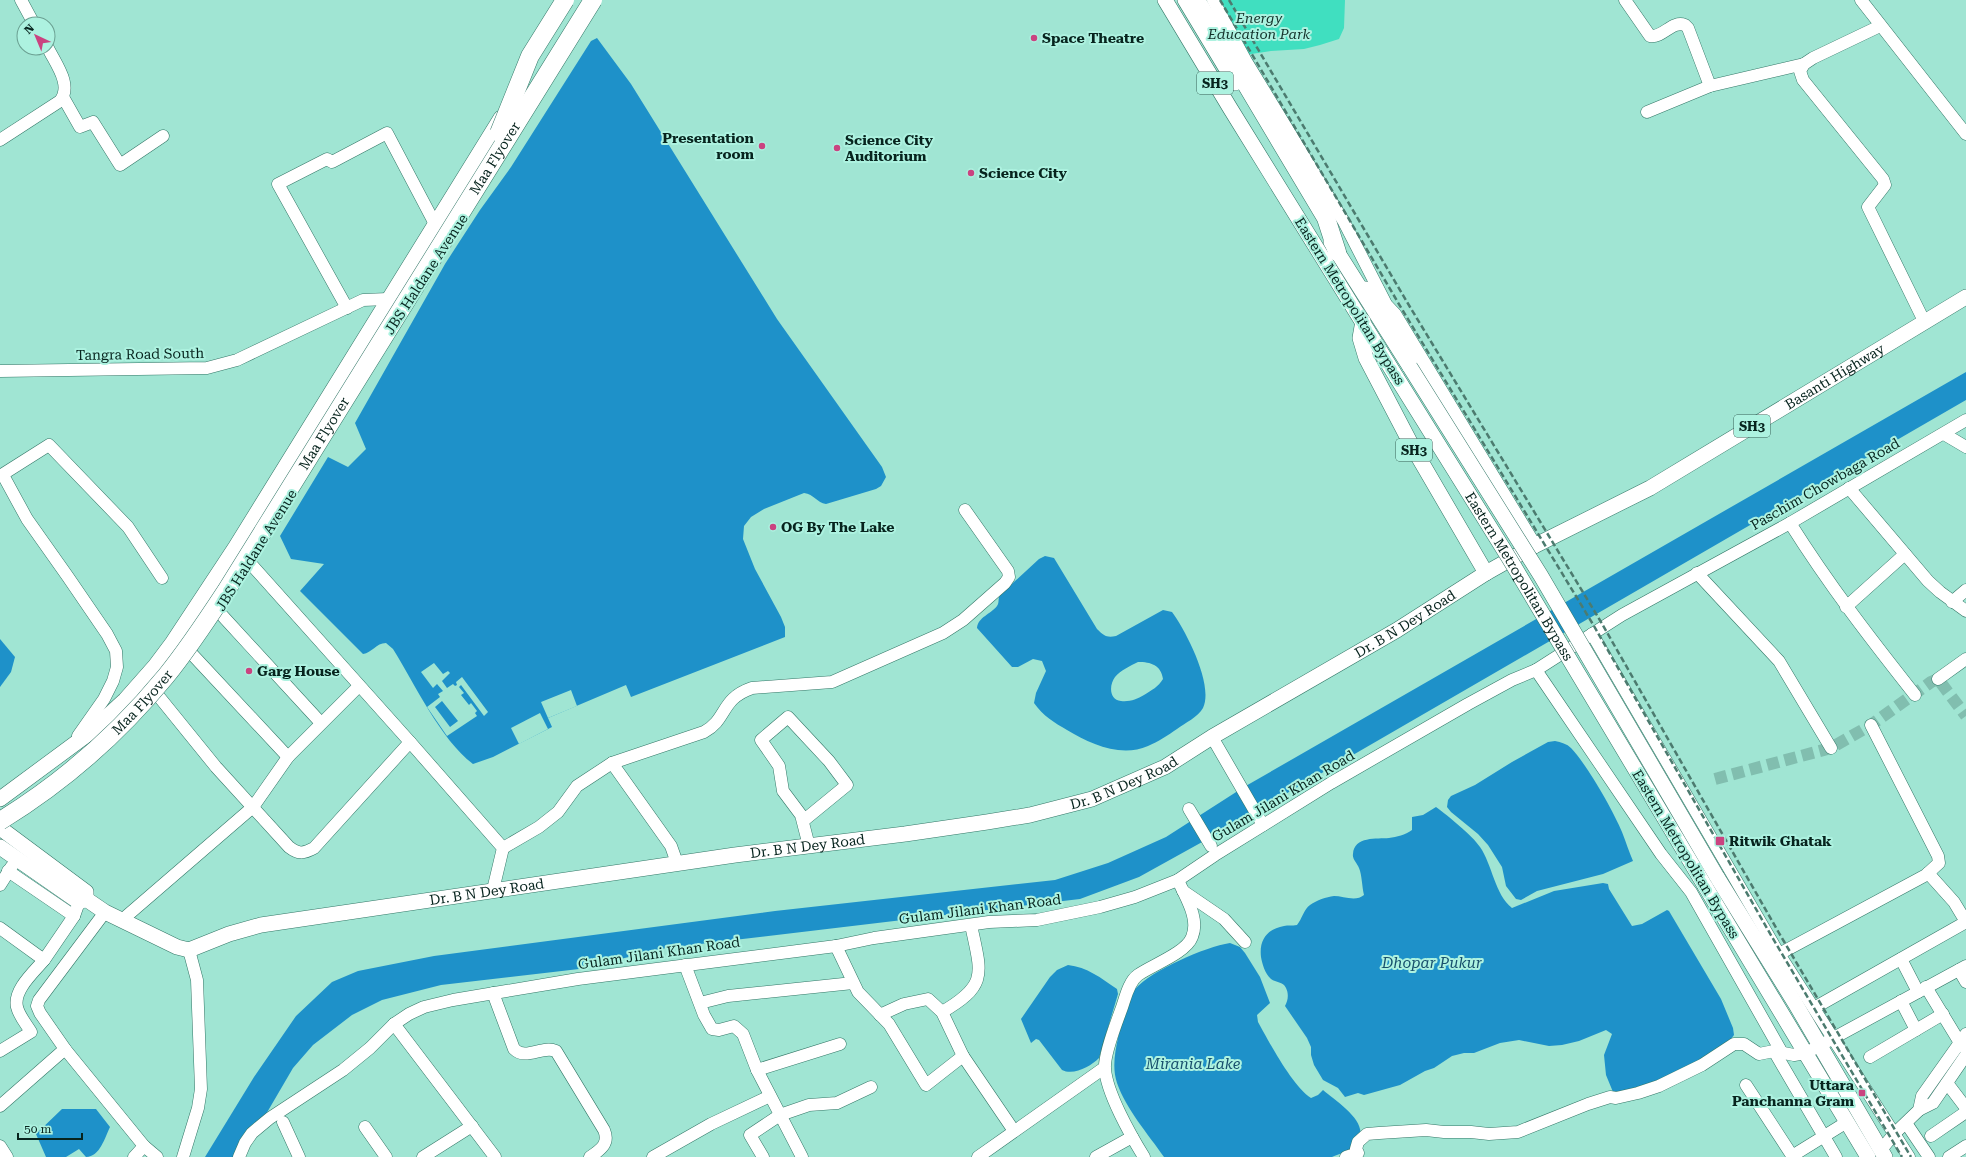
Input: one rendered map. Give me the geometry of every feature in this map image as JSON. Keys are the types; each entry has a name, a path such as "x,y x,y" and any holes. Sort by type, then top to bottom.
{"highway":[{"name":"Maa Flyover","path":"0,808 44,778 111,719 148,682 183,635 203,607 580,0"},
{"name":"Maa Flyover","path":"0,827 100,745 166,676 196,636 226,591 593,0"},
{"path":"1196,0 1326,218 1337,252"},
{"path":"499,132 528,61 557,1"}],"main road":[{"name":"JBS Haldane Avenue","path":"0,799 71,745 88,734 125,700 155,666 173,642 235,548 572,0"},
{"name":"JBS Haldane Avenue","path":"0,827 30,810 64,784 136,717 190,652 219,612 404,309 503,155 597,0"},
{"name":"Eastern Metropolitan Bypass","path":"1165,0 1397,378 1711,881 1806,1053 1868,1157"},
{"name":"SH3","path":"1185,0 1337,252 1356,281 1387,307 1461,425 1534,546 1486,573 1412,446 1366,358 1360,338 1363,321"},
{"path":"1356,281 1541,576 1711,881 1773,956 1820,1045 1883,1154"},
{"name":"Basanti Highway","path":"1534,546 1650,488 1966,297"},
{"name":"Dr. B N Dey Road","path":"189,950 229,934 261,925 677,863 987,822 1030,815 1092,799 1165,767 1212,737 1340,665 1486,573"},
{"path":"0,827 86,892 80,906"},
{"path":"0,847 80,906 105,912 177,947 189,950"}],"street":[{"path":"21,0 30,16"},
{"path":"1213,0 1246,61 1344,222 1387,307"},
{"path":"1625,0 1650,36 1657,36 1676,24 1685,25 1688,28 1710,86"},
{"path":"1861,0 1966,134"},
{"path":"1647,112 1710,86 1804,64 1880,26"},
{"path":"0,140 63,97 65,85 52,56"},
{"path":"1804,64 1800,72 1803,80 1883,179 1885,185 1868,207 1924,321"},
{"path":"63,97 80,127 93,122 120,165 163,136"},
{"path":"347,308 278,184 327,159 332,162 387,132 435,224"},
{"path":"388,299 404,309"},
{"name":"Tangra Road South","path":"0,371 208,368 237,360 362,300 388,299"},
{"name":"Paschim Chowbaga Road","path":"1697,573 1790,523 1966,420"},
{"path":"1944,434 1966,448"},
{"path":"71,745 87,726 113,682 117,667 116,651 107,634 26,519 1,476 48,445 128,527 162,578"},
{"path":"1849,488 1928,581 1952,602 1966,611"},
{"path":"493,890 503,848 539,827 558,812 577,786 612,763 704,732 716,724 729,702 744,691 752,688 832,682 943,633 955,626 1005,583 1008,578 1008,571 965,510"},
{"path":"1790,523 1821,573 1915,695"},
{"path":"1846,607 1905,554"},
{"path":"249,562 503,848"},
{"path":"1697,573 1779,661 1831,748"},
{"name":"Gulam Jilani Khan Road","path":"239,1157 245,1143 252,1133 270,1118 343,1070 370,1048 394,1024 409,1014 424,1007 494,993 578,979 685,964 836,946 874,938 971,925 1037,920 1100,907 1180,885 1261,820 1331,783 1512,680 1536,670 1622,615 1697,573"},
{"path":"1952,602 1966,590"},
{"path":"219,612 321,723"},
{"path":"1592,634 1773,956 1814,1008 1909,1157"},
{"path":"190,652 288,757"},
{"path":"1938,680 1966,659"},
{"path":"1536,670 1661,854 1691,892 1836,1157"},
{"path":"122,920 253,807 288,757 359,686"},
{"path":"156,693 216,767 288,847 296,853 306,853 314,848 410,742"},
{"path":"803,821 847,785 829,762 788,717 761,740 779,766 783,791 801,815 809,846"},
{"path":"1773,956 1928,872 1939,863 1938,856 1871,725"},
{"path":"1212,737 1261,820"},
{"path":"612,763 671,846 677,863"},
{"path":"1189,809 1211,846"},
{"path":"0,885 8,871 18,859"},
{"path":"0,1051 31,1032 17,1008 17,998 24,985 44,960 80,906 8,871"},
{"path":"1814,1008 1966,922 1954,902 1928,872"},
{"path":"1180,885 1224,919 1245,942"},
{"path":"1144,1157 1112,1094 1104,1068 1111,1040 1128,989 1136,976 1183,948 1192,938 1194,926 1192,911 1180,885"},
{"path":"105,912 39,1000 37,1006 40,1013 65,1049 144,1146 157,1157"},
{"path":"942,1012 965,997 974,989 980,964 971,925"},
{"path":"0,928 44,960"},
{"path":"836,946 858,992 889,1024 926,1085 963,1056"},
{"path":"183,1157 198,1108 201,1089 197,980 189,950"},
{"path":"1901,959 1922,989 1964,1042 1922,1096 1919,1110"},
{"path":"685,964 712,1029 719,1030 734,1026 743,1034 757,1070 802,1157"},
{"path":"1346,1157 1358,1153 1356,1149 1358,1142 1367,1134 1426,1130 1489,1134 1518,1132 1588,1104 1638,1093 1659,1086 1702,1064 1734,1044 1744,1044 1759,1054 1777,1051 1794,1055 1806,1053 1962,968 1966,982"},
{"path":"700,1003 728,996 853,983"},
{"path":"494,993 514,1049 518,1053 524,1054 550,1049 556,1051 604,1130 608,1138 606,1142 590,1157"},
{"path":"880,1015 904,1004 928,999 942,1012 963,1056 1014,1131"},
{"path":"1901,1001 1916,1030"},
{"path":"1870,1057 1943,1014"},
{"path":"394,1024 495,1157"},
{"path":"757,1070 840,1044"},
{"path":"0,1106 65,1049"},
{"path":"1883,1154 1894,1134 1919,1110 1933,1103 1966,1055"},
{"path":"978,1157 1104,1068"},
{"path":"1947,1083 1966,1108"},
{"path":"1746,1085 1792,1156 1847,1122"},
{"path":"763,1157 750,1135 780,1115 809,1105 837,1103 871,1087"},
{"path":"653,1157 712,1124 770,1096"},
{"path":"1931,1136 1966,1112"},
{"path":"283,1122 299,1157"},
{"path":"1906,1123 1929,1157"},
{"path":"423,1157 472,1126"},
{"path":"365,1127 386,1157"},
{"path":"1096,1157 1132,1136"},
{"path":"0,1146 7,1157"},
{"path":"134,1157 144,1146"},
{"path":"1949,1157 1966,1146"}],"green space":[{"name":"Energy Education Park","path":"1214,0 1345,0 1344,28 1339,39 1320,45 1304,49 1271,51 1245,55"}],"water":[{"path":"597,38 631,84 777,319 882,467 886,477 881,486 876,489 826,504 804,493 764,509 751,517 744,526 743,539 755,569 781,617 785,627 785,637 631,697 626,685 548,718 552,727 493,757 473,764 461,753 439,726 393,649 386,643 383,643 363,654 300,591 324,564 291,559 280,536 328,457 348,467 366,449 355,423 445,264 480,210 511,167 591,41"},
{"path":"1966,372 1966,400 1213,836 1139,877 1080,899 666,948 579,969 441,985 382,1000 352,1015 313,1045 293,1068 241,1157 205,1157 254,1077 296,1016 332,982 358,971 434,956 775,911 1055,880 1108,863 1166,837 1244,787"},
{"path":"1045,556 1054,558 1097,629 1106,636 1116,636 1163,610 1172,612 1191,645 1202,673 1205,686 1205,698 1201,711 1167,736 1148,746 1127,751 1106,748 1086,740 1058,725 1041,712 1034,703 1036,693 1046,671 1042,661 1033,659 1018,667 1012,667 977,628 982,618 997,606 1001,594 1039,559","holes":["1138,662 1143,662 1158,667 1162,674 1163,679 1161,682 1152,690 1133,700 1121,701 1114,698 1111,688 1115,677 1120,672"]},
{"path":"0,639 15,657 11,672 0,687"},
{"path":"1555,741 1568,745 1592,776 1618,823 1633,861 1603,874 1537,891 1521,900 1516,899 1506,886 1502,867 1488,845 1478,834 1451,812 1447,807 1448,800 1451,796 1475,785 1548,742"},
{"name":"Dhopar Pukur","path":"1436,807 1466,831 1480,847 1502,895 1512,908 1554,891 1603,883 1608,884 1609,889 1632,926 1642,924 1667,910 1669,911 1721,999 1733,1028 1734,1035 1731,1039 1686,1070 1623,1095 1613,1092 1606,1075 1604,1055 1612,1034 1606,1030 1579,1041 1562,1045 1549,1046 1519,1040 1500,1043 1474,1053 1464,1053 1452,1056 1434,1068 1425,1071 1400,1085 1364,1095 1358,1093 1345,1097 1338,1088 1323,1080 1314,1065 1311,1055 1311,1047 1307,1038 1285,1006 1288,993 1285,986 1271,979 1264,968 1261,959 1261,945 1265,936 1278,927 1297,925 1308,907 1319,900 1334,896 1357,898 1364,895 1360,871 1353,856 1354,848 1357,844 1367,840 1401,836 1412,830 1412,817 1423,815"},
{"name":"Mirania Lake","path":"1230,943 1240,947 1260,977 1270,1003 1257,1015 1258,1022 1289,1074 1311,1098 1318,1095 1323,1090 1346,1109 1358,1124 1361,1132 1359,1140 1352,1148 1332,1157 1164,1157 1126,1102 1115,1077 1114,1060 1122,1019 1126,1006 1135,989 1154,974 1180,960 1207,949"},
{"path":"1068,965 1081,968 1094,974 1117,989 1118,994 1099,1058 1087,1067 1072,1072 1062,1070 1039,1040 1036,1039 1031,1043 1021,1019 1050,977 1057,970"},
{"path":"62,1109 96,1109 110,1127 101,1146 95,1154 86,1157 79,1149 66,1157 46,1157 36,1134"}],"pier":[{"path":"434,663 443,674 448,671 450,673 442,681 447,688 453,684 455,686 457,685 456,682 462,677 488,712 484,716 461,685 459,687 464,693 461,695 469,705 471,703 477,711 475,713 477,716 447,736 427,707 440,697 438,694 443,691 437,684 433,688 421,672","holes":["442,701 458,721 450,727 435,707"]},
{"path":"571,690 577,706 548,718 541,702"},
{"path":"540,713 548,729 519,744 511,728"}],"tunnel":[{"path":"1715,779 1831,748 1871,725 1931,682 1938,679 1966,716"}],"railway":[{"path":"1220,0 1403,311 1594,626 1772,937 1902,1157"},
{"path":"1229,0 1410,307 1601,622 1779,933 1911,1157"}],"place":[{"name":"Space Theatre","path":"1034,38"},
{"name":"Presentation room","path":"762,146"},
{"name":"Science City Auditorium","path":"837,148"},
{"name":"Science City","path":"971,173"},
{"name":"OG By The Lake","path":"773,527"},
{"name":"Garg House","path":"249,671"},
{"name":"Ritwik Ghatak","path":"1720,841"},
{"name":"Uttara Panchanna Gram","path":"1862,1093"}]}
